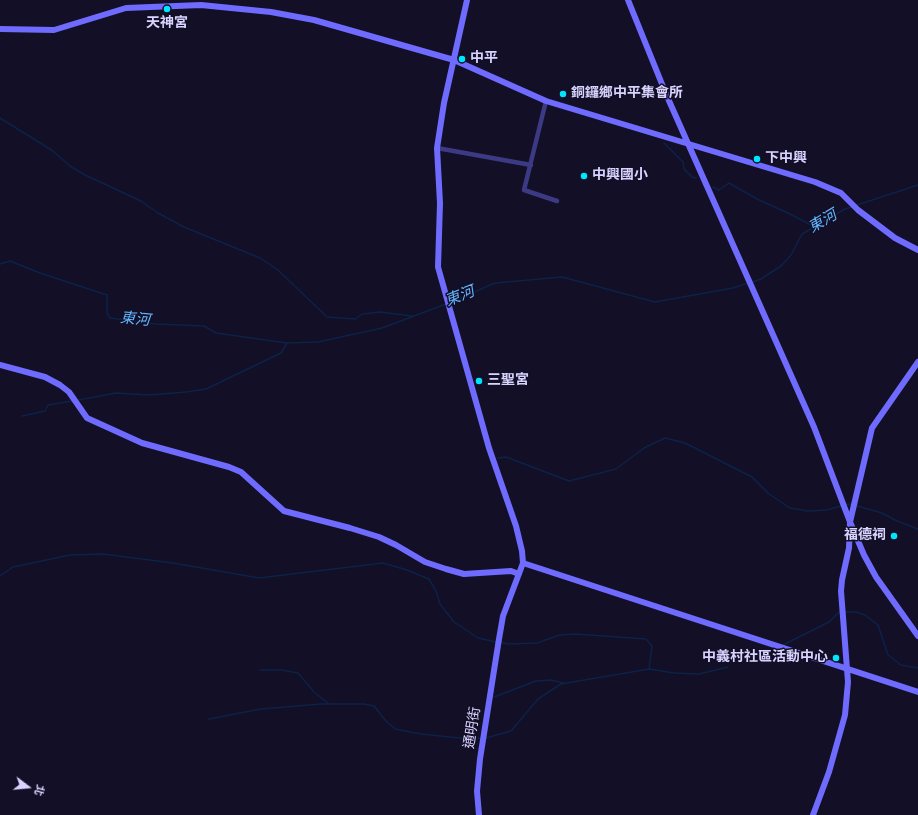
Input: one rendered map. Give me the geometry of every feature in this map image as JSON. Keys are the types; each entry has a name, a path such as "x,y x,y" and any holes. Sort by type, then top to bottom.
{"street":[{"path":"467,0 444,103 437,148 440,203 438,267 490,448 516,526 522,551 523,563 918,692"},
{"path":"628,0 646,47 814,427 864,555 876,577 918,636"},
{"path":"0,29 37,31 54,30 126,8 201,5 271,12 314,20 454,60 546,101 815,182 841,193 858,210 895,238 918,250"},
{"path":"546,101 524,190 557,201"},
{"path":"437,148 531,165"},
{"path":"813,815 829,772 846,715 848,682 842,612 842,580 849,548 850,522 872,428 918,362"},
{"path":"0,365 44,378 60,385 75,399 87,418 142,443 229,467 241,472 284,511 379,537 425,562 446,570 464,574 511,571 519,574"},
{"name":"通明街","path":"479,815 477,791 498,642 503,615 523,563"}],"waterway":[{"path":"0,118 53,151 70,166 85,175 141,201 158,213 184,227 260,258 278,270 327,317 356,319 362,314 380,312 412,316"},
{"path":"664,143 683,162 684,169 692,177 696,178"},
{"path":"713,187 719,190 729,183 757,199 815,227"},
{"name":"東河","path":"857,205 918,185"},
{"name":"東河","path":"752,282 761,279 781,266 791,255 802,234 845,209 852,207"},
{"name":"東河","path":"0,264 10,261 40,273 107,295 107,313 110,318 156,324 204,326 216,333 287,343 318,342 382,328 446,304"},
{"name":"東河","path":"449,303 495,283 562,277 655,302 733,288 748,283"},
{"path":"78,400 116,393 149,395 206,389 281,353 287,343"},
{"path":"22,416 45,411 48,405 72,401"},
{"path":"498,458 506,457 569,481 616,469 644,448 665,438 685,443 752,477 769,494 790,508 808,511 827,510 841,506"},
{"path":"845,505 853,505"},
{"path":"857,506 882,513 918,529"},
{"path":"0,576 13,567 70,555 103,554 173,563 259,578 383,563 407,570 429,579 436,591 440,604 454,622 478,638 496,642"},
{"path":"783,645 829,622 839,612 841,612"},
{"path":"845,612 856,612 865,615 878,625 888,655 901,665 918,668"},
{"path":"500,642 508,644 537,643 560,635 575,634 646,639 652,646 649,669"},
{"path":"486,738 511,731 538,699 561,684 649,669 674,673 699,674 728,667"},
{"path":"260,670 281,670 298,673 314,692 329,704"},
{"path":"494,697 536,681 551,680 563,683"},
{"path":"209,719 261,709 321,704 364,704 374,706 386,721 395,729 421,734 469,739 482,738"}],"place":[{"name":"天神宮","path":"167,9"},
{"name":"中平","path":"462,59"},
{"name":"銅鑼鄉中平集會所","path":"563,94"},
{"name":"下中興","path":"757,159"},
{"name":"中興國小","path":"584,176"},
{"name":"三聖宮","path":"479,381"},
{"name":"福德祠","path":"894,536"},
{"name":"中義村社區活動中心","path":"836,658"}]}
